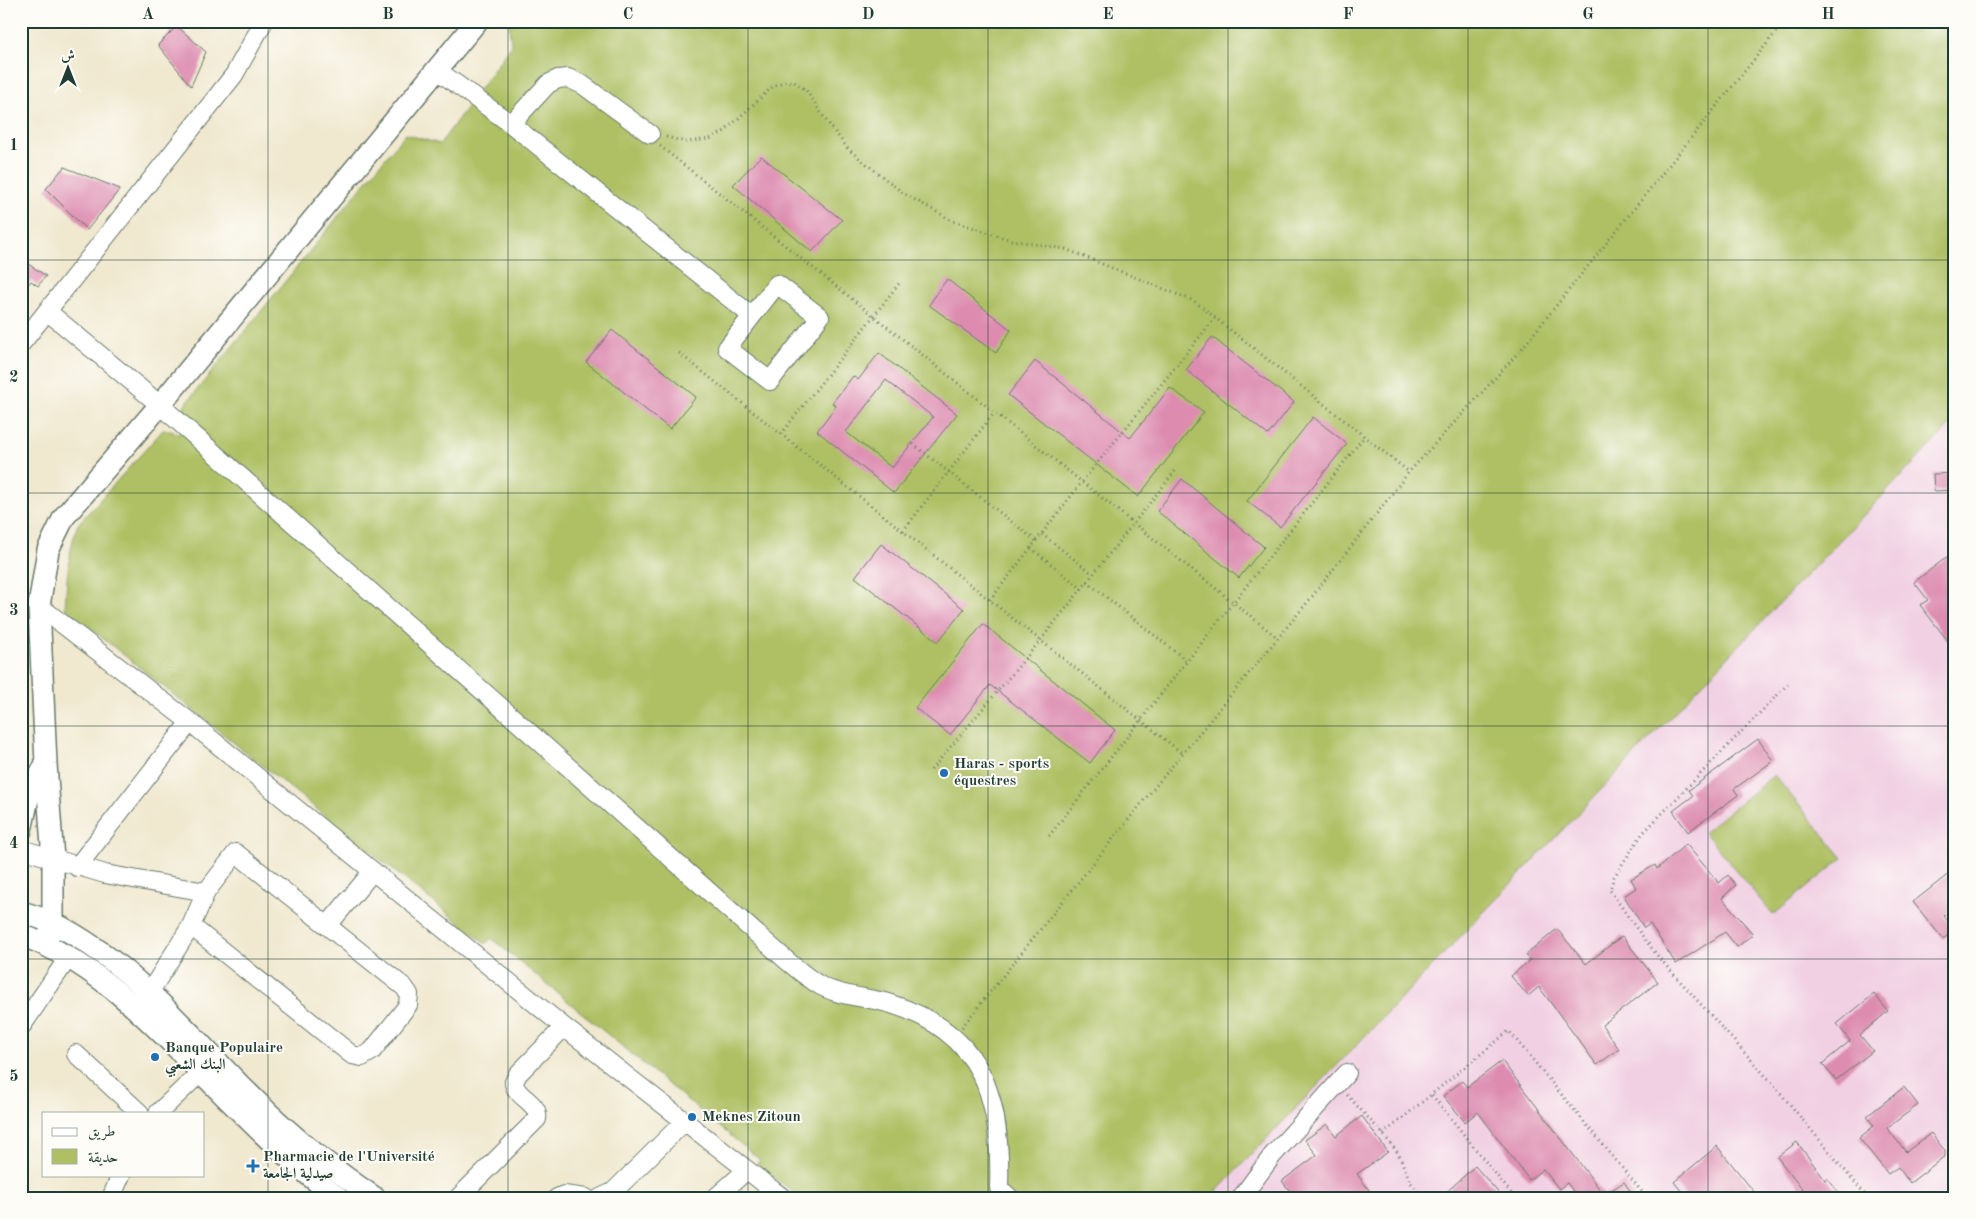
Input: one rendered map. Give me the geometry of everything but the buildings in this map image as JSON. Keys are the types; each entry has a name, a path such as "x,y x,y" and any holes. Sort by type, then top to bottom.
{"main road":[{"path":"46,944 53,923 53,859 46,764 39,606 48,550 64,517 160,405 477,21"},
{"path":"21,830 25,800 46,764"},
{"path":"21,912 53,923 106,957 151,993 254,1100 303,1145 330,1167 375,1198"},
{"path":"21,935 46,944 95,975 138,1010 270,1141 338,1198"}],"street":[{"path":"21,344 234,75 264,21"},
{"path":"437,70 511,124 752,316"},
{"path":"511,124 548,84 558,79 568,78 584,85 650,134"},
{"path":"777,284 820,317 770,381 727,348 752,316 777,284"},
{"path":"47,311 160,405 791,964 820,986 909,1010 932,1022 954,1037 974,1058 993,1104 1000,1152 998,1188 1010,1198"},
{"path":"39,606 190,722 564,1027 783,1198"},
{"path":"77,867 190,722"},
{"path":"21,849 77,867 132,880 206,892"},
{"path":"138,1010 151,993 191,926 206,892 236,853 404,987 409,994 408,1005 372,1051 362,1057 352,1055 191,926"},
{"path":"328,925 372,871"},
{"path":"21,1027 68,958"},
{"path":"458,1198 538,1118 536,1109 516,1089 514,1082 518,1074 564,1027"},
{"path":"76,1054 139,1112"},
{"path":"159,1112 201,1072"},
{"path":"1241,1198 1272,1156 1342,1079"},
{"path":"600,1198 612,1192 685,1122"},
{"path":"715,1198 747,1170"},
{"path":"111,1198 121,1176"},
{"path":"558,1198 564,1195 586,1198"}],"path":[{"path":"954,1037 1182,753 1278,638 1409,472 1519,352 1785,21"},
{"path":"650,134 686,142 710,139 725,132 773,86 786,81 794,82 806,90 848,149 903,193 953,221 1011,240 1065,249 1194,301 1409,472"},
{"path":"650,134 656,144 1278,638"},
{"path":"781,434 901,281"},
{"path":"990,600 1082,482 1215,318"},
{"path":"679,353 1182,753"},
{"path":"903,531 994,413"},
{"path":"1049,836 1364,437"},
{"path":"913,444 1036,541"},
{"path":"931,770 1040,640 1176,470"},
{"path":"1042,534 1093,574"},
{"path":"1031,548 1082,588"},
{"path":"1087,582 1187,661"},
{"path":"1788,684 1642,834 1614,877 1610,890 1660,959 1772,1083 1868,1198"},
{"path":"1383,1134 1509,1031 1646,1198"},
{"path":"1342,1079 1398,1153 1411,1183 1423,1198"},
{"path":"1432,1095 1515,1198"}],"shaded area":[{"path":"1955,420 1955,1198 1210,1198"}],"green space":[{"name":"Haras - sports équestres","path":"509,21 1955,21 1955,420 1210,1198 801,1198 757,1164 760,1160 491,938 486,944 65,608 70,555 78,524 164,429 180,434 190,423 184,406 405,134 440,144 511,46"},
{"path":"1774,775 1843,858 1773,915 1704,832"}],"place":[{"name":"Haras - sports équestres","path":"944,773"},
{"name":"Banque Populaire البنك الشعبي","path":"155,1057"},
{"name":"Meknes Zitoun","path":"692,1117"},
{"name":"Pharmacie de l'Université صيدلية الجامعة","path":"253,1166"}]}
